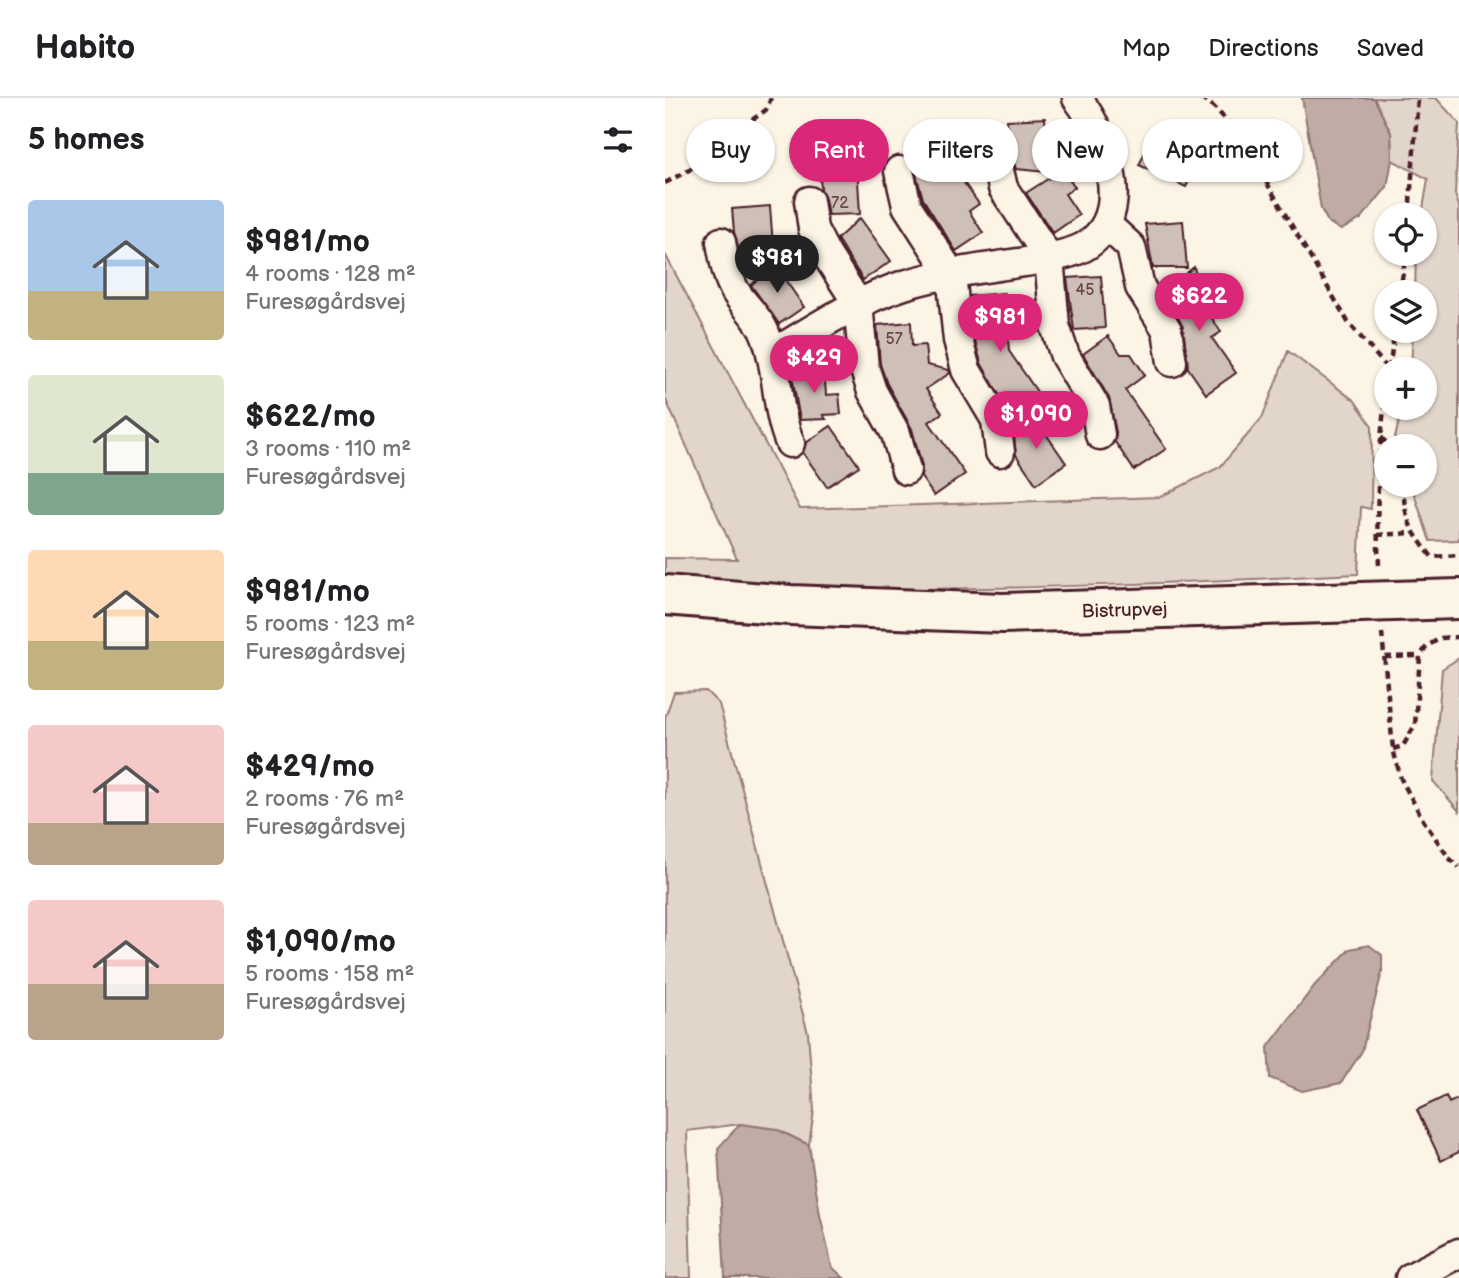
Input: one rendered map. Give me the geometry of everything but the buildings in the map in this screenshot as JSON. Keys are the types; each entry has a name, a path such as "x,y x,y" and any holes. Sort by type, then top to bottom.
{"main road":[{"name":"Bistrupvej","path":"665,595 790,605 1003,613 1459,599"},
{"name":"Bistrupvej","path":"665,608 790,605"}],"street":[{"path":"772,354 858,303 904,285 951,274 1049,258 1086,246 1108,225 1114,193 1106,150 1088,112 1077,98"},
{"path":"899,171 907,206 951,274 960,350 966,370 996,420 1000,452"},
{"path":"1002,182 1049,258 1055,326 1065,356 1095,406 1100,435"},
{"path":"809,201 813,229 858,303 864,367 872,391 896,434 906,470"},
{"path":"1108,225 1131,247 1140,287 1167,330 1172,362"},
{"path":"722,242 726,270 734,289 764,330 772,354 782,425 790,443"},
{"path":"1410,1278 1459,1253"}],"path":[{"path":"665,183 689,170 719,143 766,110 771,98"},
{"path":"1201,98 1209,102 1236,130 1349,322 1379,357"},
{"path":"1410,203 1418,98"},
{"path":"1378,497 1379,565"},
{"path":"1403,497 1405,516 1413,533 1431,557 1459,555"},
{"path":"1377,535 1413,533"},
{"path":"1381,628 1393,749 1401,779 1423,820 1459,867"},
{"path":"1393,749 1403,746 1415,724 1420,656 1427,646 1441,638 1459,637"},
{"path":"1385,657 1420,656"}],"shaded area":[{"path":"1302,98 1374,98 1391,133 1392,160 1387,187 1361,219 1341,230 1328,222 1321,209"},
{"path":"1374,98 1436,98 1459,123 1455,194 1459,206 1459,540 1430,541 1415,497 1437,497 1437,434 1396,434 1399,420 1437,420 1437,357 1412,357 1412,343 1437,343 1437,280 1415,280 1416,266 1437,266 1437,203 1424,203 1428,179 1392,160 1391,133"},
{"path":"665,254 800,509 1160,497 1220,467 1262,418 1288,351 1355,401 1372,426 1371,509 1361,507 1358,574 1107,585 918,589 808,587 665,576 665,558 737,559 665,398"},
{"path":"1459,658 1459,811 1433,781 1442,669"},
{"path":"706,691 719,704 808,1033 814,1110 809,1145 776,1129 740,1124 687,1131 691,1278 665,1278 665,718 674,692"},
{"path":"1369,945 1382,955 1382,972 1362,1051 1341,1083 1302,1091 1270,1078 1268,1047 1315,985 1350,949"},
{"path":"740,1124 776,1129 809,1145 820,1215 832,1267 844,1278 725,1278 718,1148"}]}
